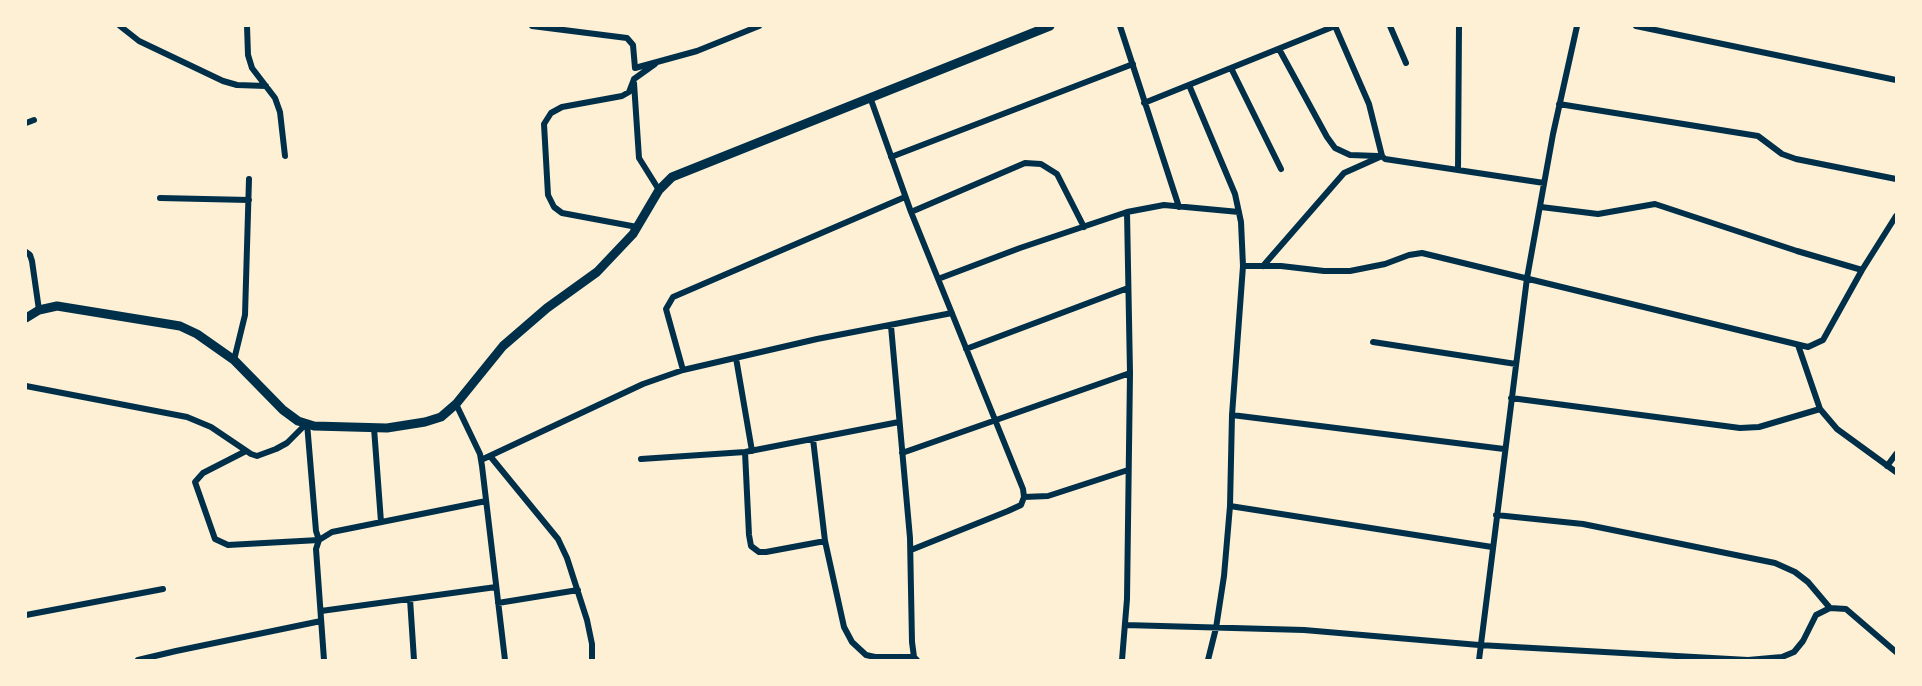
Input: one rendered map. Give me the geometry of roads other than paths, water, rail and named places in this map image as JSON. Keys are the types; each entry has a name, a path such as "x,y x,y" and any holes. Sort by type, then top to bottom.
{"street":[{"path":"120,26 139,41 223,81 237,86 266,86"},
{"path":"247,26 248,55 252,68 275,98 280,112 285,156"},
{"path":"531,26 627,38 633,45 635,68 697,51 759,26"},
{"path":"26,318 39,310 57,306 180,326 197,334 234,360 283,410 298,421 314,426 387,428 425,422 441,417 456,404 503,346 547,308 597,272 633,234 659,190 672,177 1050,26"},
{"path":"1120,26 1179,207"},
{"path":"1144,103 1335,26 1369,104 1382,156"},
{"path":"1390,26 1406,63"},
{"path":"1458,170 1459,26"},
{"path":"1479,660 1479,645 1527,278 1559,104 1577,26"},
{"path":"1636,26 1896,80"},
{"path":"1279,49 1335,148 1350,155 1382,156 1390,160 1544,183"},
{"path":"638,227 562,213 554,207 548,195 544,124 551,113 562,107 622,96 629,92 634,79 655,64"},
{"path":"891,157 1133,64"},
{"path":"1232,68 1281,169"},
{"path":"634,79 639,158 659,190"},
{"path":"1189,85 1235,194 1239,212 1243,266 1232,415 1230,506 1224,576 1216,628 1208,660"},
{"path":"870,97 905,197 1023,489 1024,497 1021,505 911,550"},
{"path":"1559,104 1758,136 1782,154 1796,159 1896,179"},
{"path":"26,123 34,120"},
{"path":"1263,266 1344,173 1382,156"},
{"path":"911,212 1025,163 1041,164 1057,174 1084,226"},
{"path":"234,360 245,315 249,179"},
{"path":"682,370 666,309 674,297 905,197"},
{"path":"160,198 249,200"},
{"path":"1541,207 1598,214 1655,204 1862,270"},
{"path":"938,279 1020,248 1127,212 1164,205 1239,212"},
{"path":"1122,660 1125,625 1130,373 1127,212"},
{"path":"1243,266 1350,271 1422,253 1808,347 1823,340 1862,270 1896,216"},
{"path":"26,252 32,261 39,310"},
{"path":"966,349 1128,288"},
{"path":"481,460 643,384 682,370 817,339 952,313"},
{"path":"813,439 825,541 843,627 852,642 866,655 916,659 912,642 911,550 891,326"},
{"path":"1373,342 1516,364"},
{"path":"1798,345 1820,409 1837,429 1896,472"},
{"path":"736,358 748,451 748,535 751,546 759,552 825,541"},
{"path":"902,453 1130,373"},
{"path":"26,386 187,417 211,427 257,456 287,443 307,423"},
{"path":"1511,398 1740,428 1759,427 1820,409"},
{"path":"456,404 481,460 505,660"},
{"path":"1232,415 1504,449"},
{"path":"640,459 748,451 899,422"},
{"path":"307,423 316,531 319,540 316,549 324,660"},
{"path":"374,428 381,522"},
{"path":"246,451 203,473 195,482 215,539 228,545 319,540 332,532 486,501"},
{"path":"1887,466 1896,454"},
{"path":"490,456 558,539 578,590 592,644 592,660"},
{"path":"1024,497 1048,496 1128,470"},
{"path":"1230,506 1492,547"},
{"path":"1496,515 1583,524 1775,563 1808,582 1830,608"},
{"path":"321,611 496,587"},
{"path":"26,615 163,589"},
{"path":"498,603 578,590"},
{"path":"410,599 414,660"},
{"path":"1125,625 1304,630 1649,657 1748,660 1782,657 1794,652 1803,641 1816,615 1830,608 1846,609 1896,652"},
{"path":"138,660 321,621"}]}
